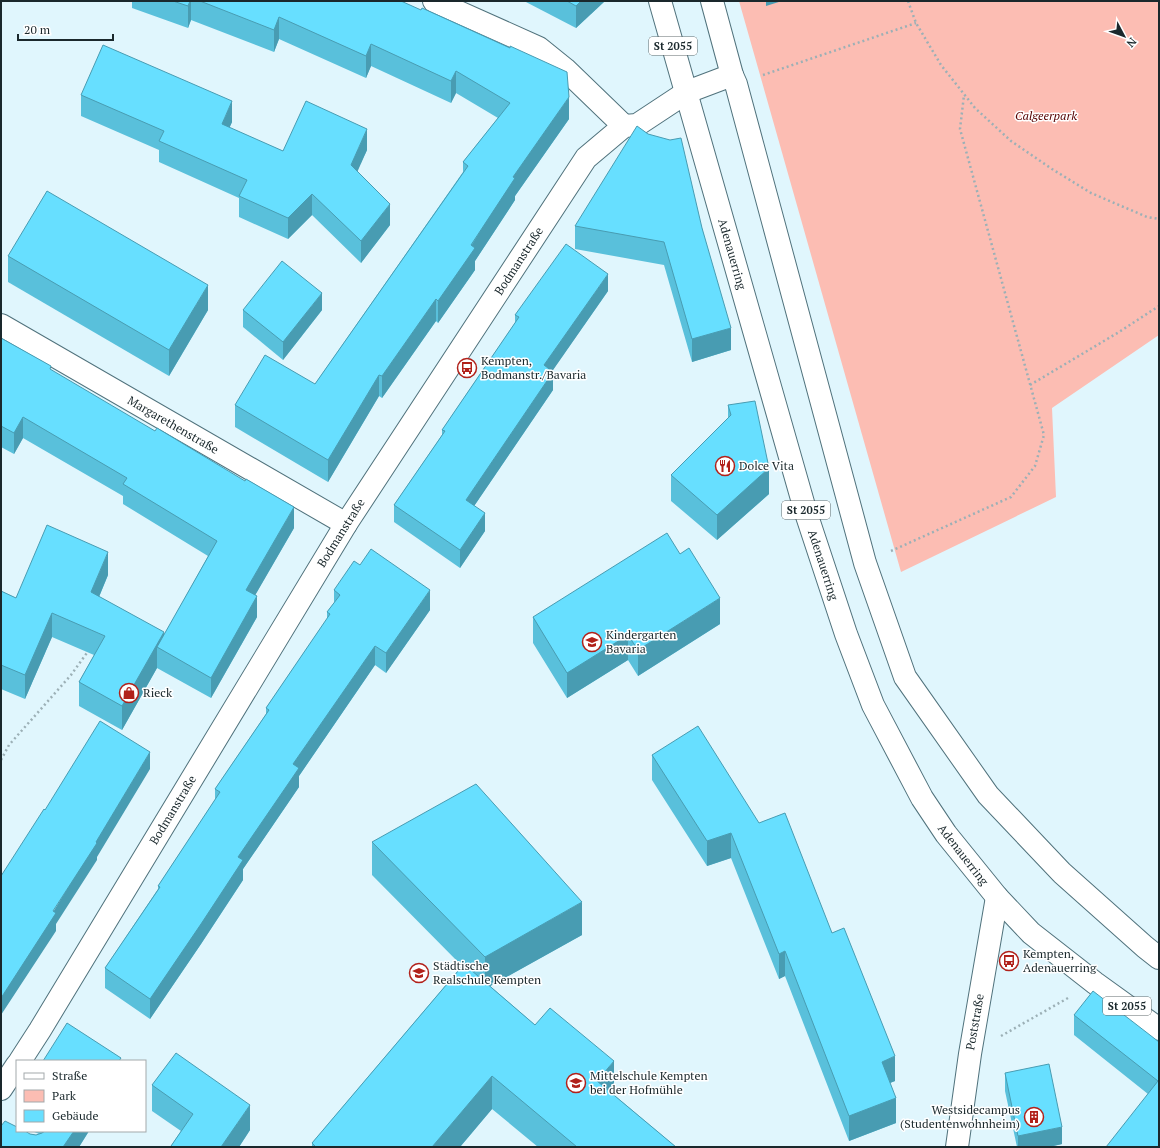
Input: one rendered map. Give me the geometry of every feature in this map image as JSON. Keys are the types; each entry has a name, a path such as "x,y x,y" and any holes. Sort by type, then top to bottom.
{"main road":[{"path":"434,1 539,48 565,69 624,126"},
{"name":"Adenauerring","path":"660,1 802,498 846,634 874,705 922,798 946,834 997,897 1031,933 1095,983 1159,1029"},
{"name":"St 2055","path":"712,1 865,563 905,677 988,795 1062,873 1159,958"},
{"name":"Bodmanstraße","path":"21,1060 346,524 586,158 624,126 637,124 686,92 734,80"},
{"name":"Margarethenstraße","path":"1,325 346,524"},
{"name":"Poststraße","path":"957,1147 970,1054 997,897"},
{"path":"1,1089 16,1066"}],"path":[{"path":"908,1 916,23 941,65 975,108 1010,141 1052,170 1091,193 1147,217 1159,219"},
{"path":"734,80 916,23"},
{"path":"865,563 1011,497 1035,466 1044,435 960,129 964,94"},
{"path":"1030,385 1119,332 1159,306"},
{"path":"1,760 9,745 71,675 93,644"},
{"path":"970,1054 1095,983"}],"green space":[{"name":"Calgeerpark","path":"739,1 1159,1 1159,335 1052,408 1056,497 901,572"}],"building":[{"path":"173,1 190,1 188,6"},
{"path":"200,1 401,1 421,10 422,8 567,72 569,97 513,177 515,178 471,245 475,248 438,301 436,299 382,376 379,375 328,460 235,405 265,355 315,384 468,166 463,162 510,103 456,71 451,81 371,44 366,56 279,17 274,30"},
{"path":"567,1 581,1 576,6"},
{"path":"103,45 232,101 222,124 283,151 306,101 367,129 351,165 390,204 361,241 312,194 288,218 239,196 247,180 159,141 164,131 81,95"},
{"path":"637,126 648,134 670,140 681,138 702,228 731,328 692,339 664,242 575,226"},
{"path":"47,191 208,285 169,350 8,256"},
{"path":"566,244 608,274 544,365 553,372 466,500 485,513 460,550 394,505 445,431 442,430 519,317 515,315"},
{"path":"282,261 322,293 283,342 243,310"},
{"path":"1,338 51,366 50,369 155,431 157,428 245,481 246,479 294,507 246,590 257,596 211,678 157,647 217,541 123,484 127,478 23,417 14,433 1,426"},
{"path":"755,401 769,468 717,515 671,475 731,415 728,405"},
{"path":"47,525 108,552 91,592 164,632 122,706 79,682 105,636 52,613 25,675 1,665 1,591 16,598"},
{"path":"667,533 680,554 689,548 720,598 638,650 628,635 567,673 533,617"},
{"path":"371,549 430,590 386,653 375,646 293,764 299,768 238,857 243,860 150,999 105,968 160,887 158,886 220,792 215,789 269,710 266,708 330,614 327,612 340,595 334,590 354,561 360,565"},
{"path":"100,721 150,752 96,842 97,843 53,911 56,913 1,998 1,876 44,809 45,810"},
{"path":"698,726 759,823 785,813 832,933 844,928 895,1056 882,1062 896,1098 849,1116 785,951 779,954 731,833 707,841 652,755"},
{"path":"476,784 582,902 485,957 372,842"},
{"path":"464,964 535,1025 550,1008 614,1061 597,1081 676,1147 577,1147 492,1076 432,1147 316,1147 312,1143"},
{"path":"1093,991 1159,1042 1159,1147 1106,1147 1158,1081 1074,1015"},
{"path":"67,1023 121,1058 120,1060 44,1060"},
{"path":"176,1053 250,1105 221,1147 171,1146 193,1114 152,1085"},
{"name":"Westsidecampus (Studentenwohnheim)","path":"1049,1064 1062,1127 1018,1136 1005,1073"},
{"path":"5,1121 16,1126 16,1132 27,1132 36,1135 44,1132 73,1132 63,1147 1,1147 1,1126"}],"place":[{"name":"Kempten, Bodmanstr./Bavaria","path":"467,368"},
{"name":"Dolce Vita","path":"725,466"},
{"name":"Kindergarten Bavaria","path":"592,642"},
{"name":"Rieck","path":"129,693"},
{"name":"Kempten, Adenauerring","path":"1009,961"},
{"name":"Städtische Realschule Kempten","path":"419,973"},
{"name":"Mittelschule Kempten bei der Hofmühle","path":"576,1083"},
{"name":"Westsidecampus (Studentenwohnheim)","path":"1034,1117"}]}
